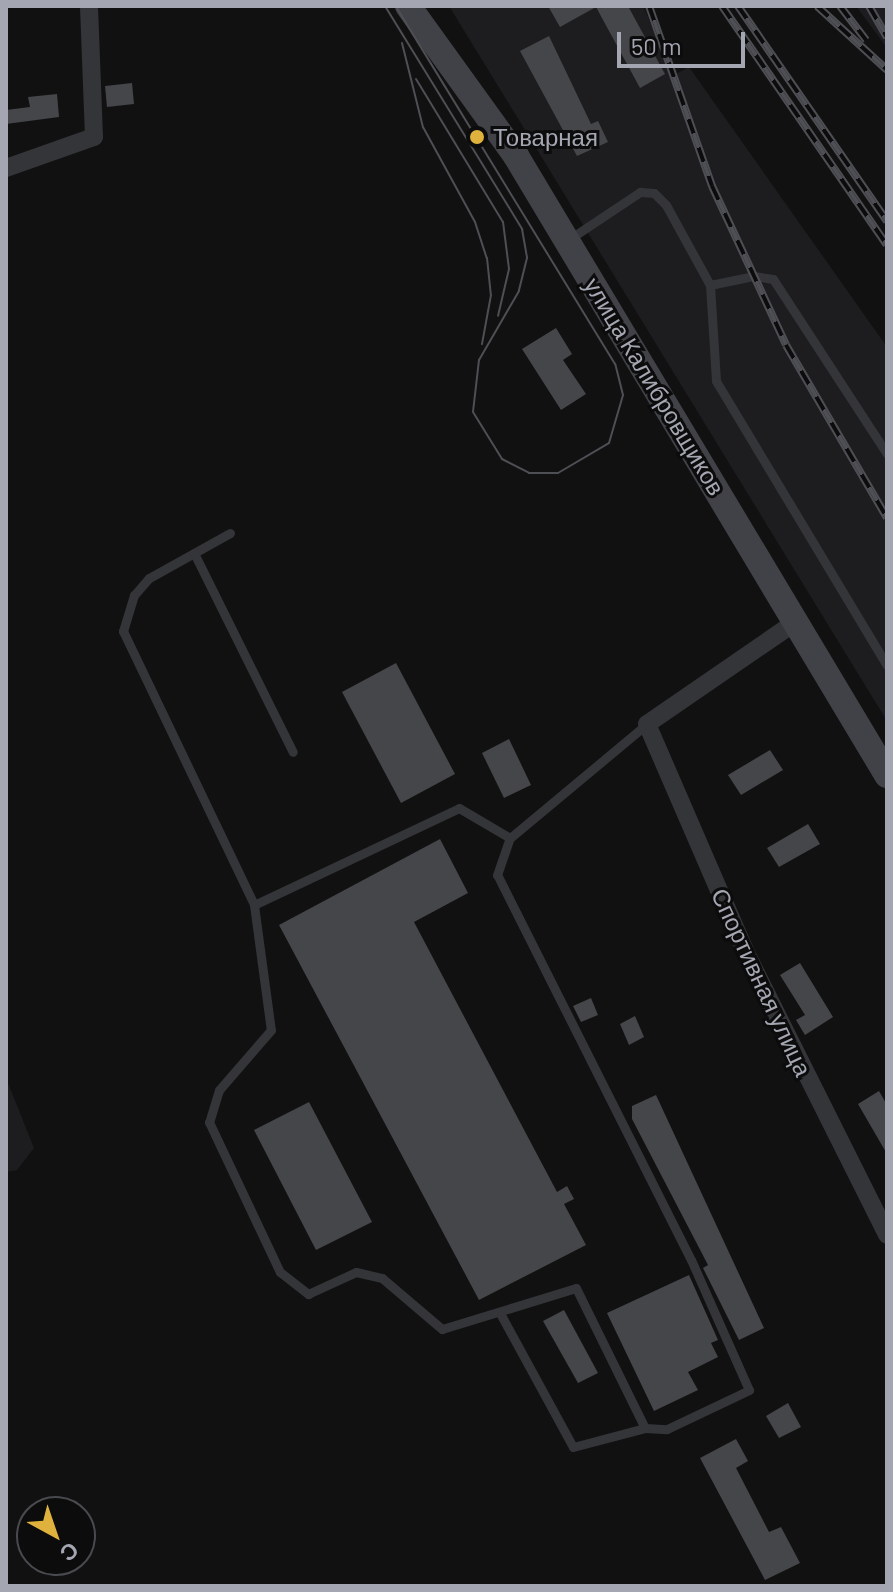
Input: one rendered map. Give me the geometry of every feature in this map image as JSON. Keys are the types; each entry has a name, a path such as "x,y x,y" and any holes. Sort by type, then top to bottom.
{"street":[{"path":"6,168 94,137 89,6"},
{"name":"улица Калибровщиков","path":"408,6 516,156 887,775"},
{"path":"647,724 794,623"},
{"name":"Спортивная улица","path":"647,724 746,953 887,1235"}],"lane":[{"path":"568,240 640,192 654,193 710,285 716,381 887,666"},
{"path":"710,285 754,276 773,279 887,454"},
{"path":"230,533 149,578 134,595 123,631 254,905 271,1030 219,1090 209,1122 280,1272 308,1294 356,1272 382,1278 442,1329 501,1315 576,1288 645,1428"},
{"path":"194,553 293,752"},
{"path":"501,1315 573,1447 645,1428 667,1429 749,1390 691,1260 502,892 497,875 510,838 647,724"},
{"path":"254,905 459,808 510,838"}],"shaded area":[{"path":"449,6 643,6 674,75 689,67 887,347 887,721"},
{"path":"856,6 887,6 887,48"},
{"path":"6,1078 34,1148 17,1170 6,1172"}],"building":[{"path":"548,6 628,6 665,74 640,88 596,7 560,27"},
{"path":"549,36 591,124 598,121 608,142 577,156 520,51"},
{"path":"132,83 134,104 107,107 105,86"},
{"path":"57,94 59,117 6,124 6,110 30,107 28,97"},
{"path":"556,328 572,354 563,360 586,394 561,410 522,349"},
{"path":"396,663 455,774 401,803 342,692"},
{"path":"509,739 531,785 504,798 482,753"},
{"path":"770,750 783,770 741,795 728,775"},
{"path":"808,824 820,844 779,867 767,848"},
{"path":"440,839 468,893 414,922 557,1192 567,1186 574,1199 564,1204 586,1245 479,1300 279,925"},
{"path":"800,963 833,1017 805,1035 796,1020 805,1015 780,975"},
{"path":"591,998 598,1015 581,1022 573,1006"},
{"path":"635,1016 644,1037 629,1045 620,1024"},
{"path":"879,1091 887,1105 887,1154 858,1104"},
{"path":"656,1095 764,1328 739,1340 703,1268 708,1265 632,1119 632,1106"},
{"path":"309,1102 372,1222 316,1250 254,1130"},
{"path":"689,1275 718,1340 711,1343 718,1357 688,1372 698,1390 654,1411 607,1313"},
{"path":"564,1310 598,1373 578,1383 543,1321"},
{"path":"788,1403 801,1427 779,1438 766,1416"},
{"path":"736,1439 748,1461 736,1468 769,1532 781,1527 800,1563 765,1580 700,1458"}],"tram line":[{"path":"385,6 522,229 527,258 519,291 479,360 473,412 502,459 529,473 558,473 609,443 623,395 615,364 396,6"},
{"path":"402,43 423,127 475,222 487,258 491,295 482,344"},
{"path":"416,79 503,222 509,269 498,316"}],"railway":[{"path":"649,6 712,186 786,345 887,518"},
{"path":"722,6 887,245"},
{"path":"738,6 887,221"},
{"path":"817,6 887,70"},
{"path":"840,6 866,40"},
{"path":"869,6 887,37"}],"place":[{"name":"Товарная","path":"477,137"}]}
